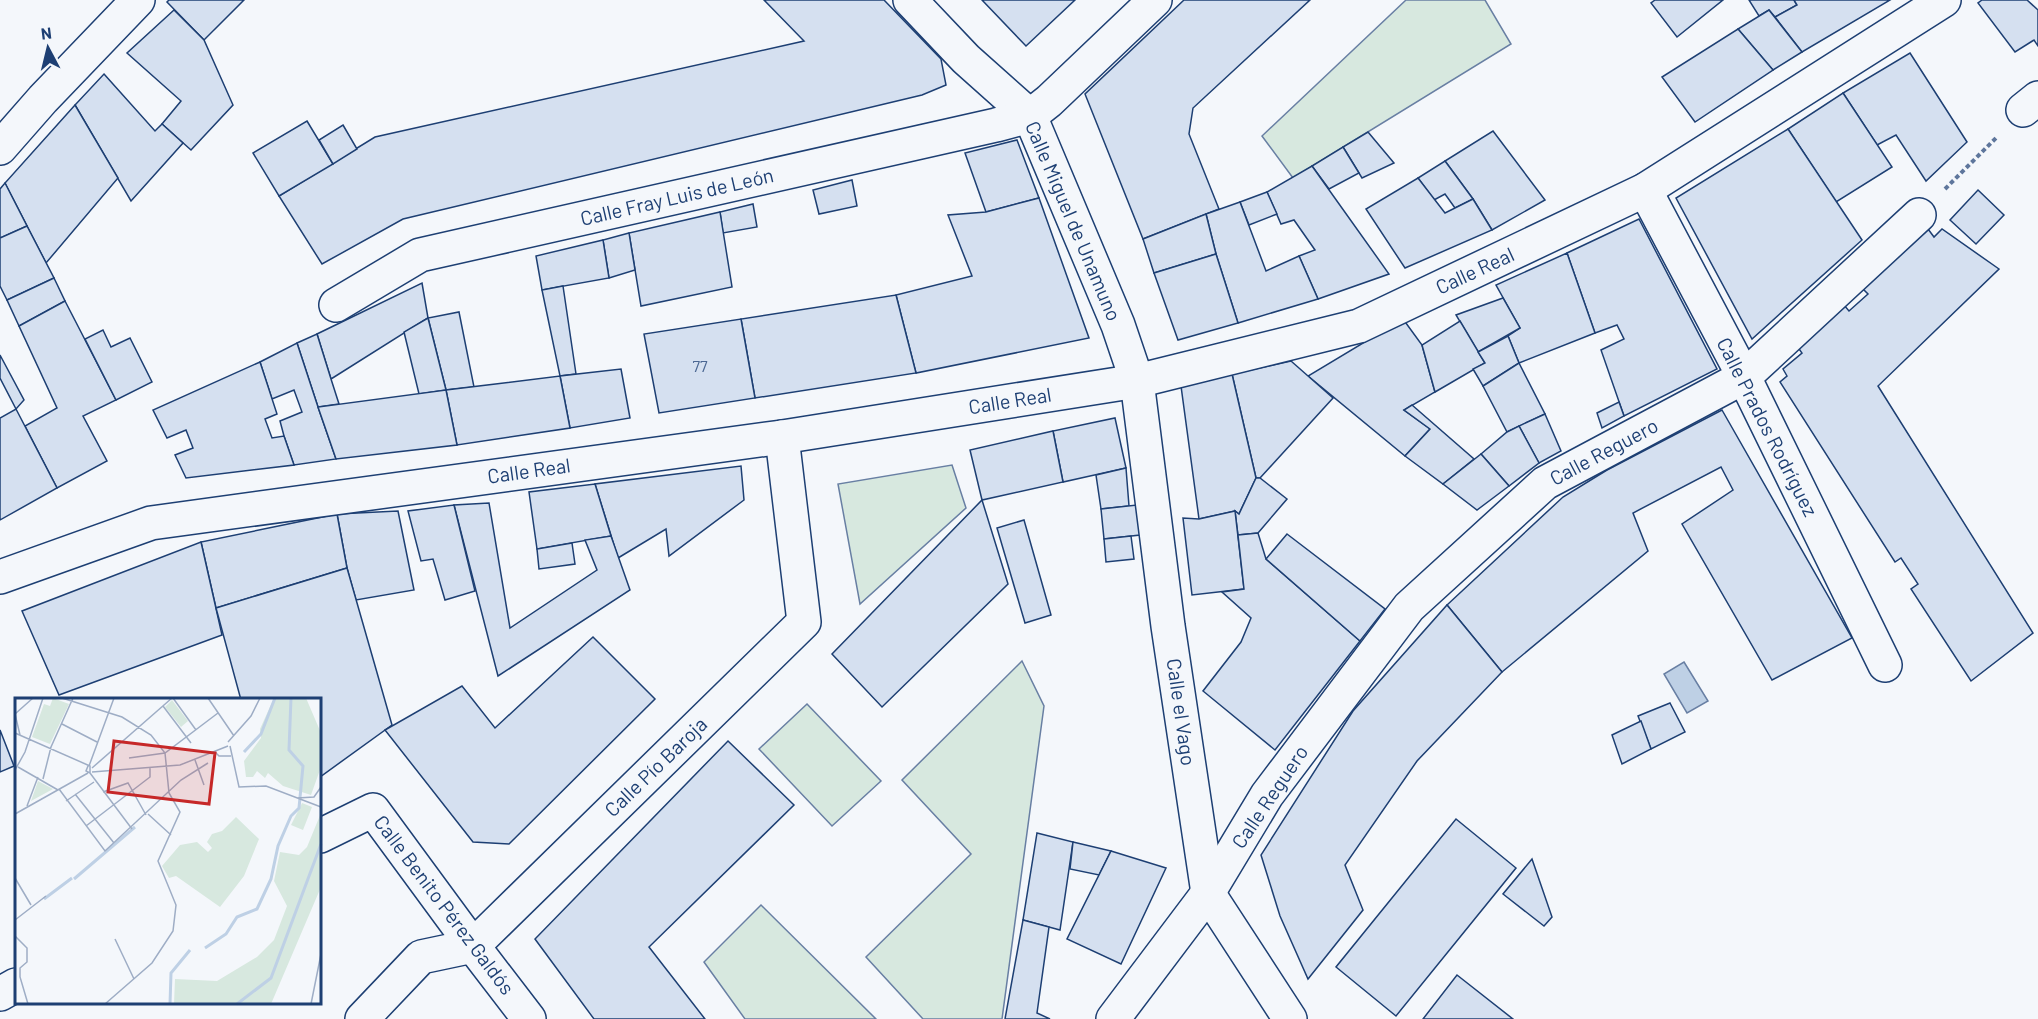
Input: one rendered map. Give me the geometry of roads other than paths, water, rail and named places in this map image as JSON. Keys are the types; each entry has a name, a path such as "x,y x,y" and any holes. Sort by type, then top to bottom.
{"street":[{"path":"0,148 43,99 138,0"},
{"name":"Calle Miguel de Unamuno","path":"910,0 966,59 1030,116 1118,325 1137,381"},
{"path":"1030,116 1049,101 1155,0"},
{"name":"Calle Real","path":"0,577 151,523 782,437 1137,381 1359,326 1645,190 1944,0"},
{"name":"Calle Fray Luis de León","path":"336,305 420,255 1030,116"},
{"name":"Calle Prados Rodríguez","path":"1645,190 1744,377 1885,665"},
{"name":"Calle Reguero","path":"1113,1019 1208,893 1267,795 1409,607 1545,483 1744,377 1919,215"},
{"name":"Calle el Vago","path":"1137,381 1168,626 1208,893 1290,1019"},
{"name":"Calle Pío Baroja","path":"472,946 804,622 782,437"},
{"name":"Calle Benito Pérez Galdós","path":"321,836 373,810 472,946 529,1019"},
{"path":"362,1019 421,957 472,946"},
{"path":"0,994 15,986"}],"water":[{"path":"1684,662 1708,701 1687,713 1664,674"}]}
